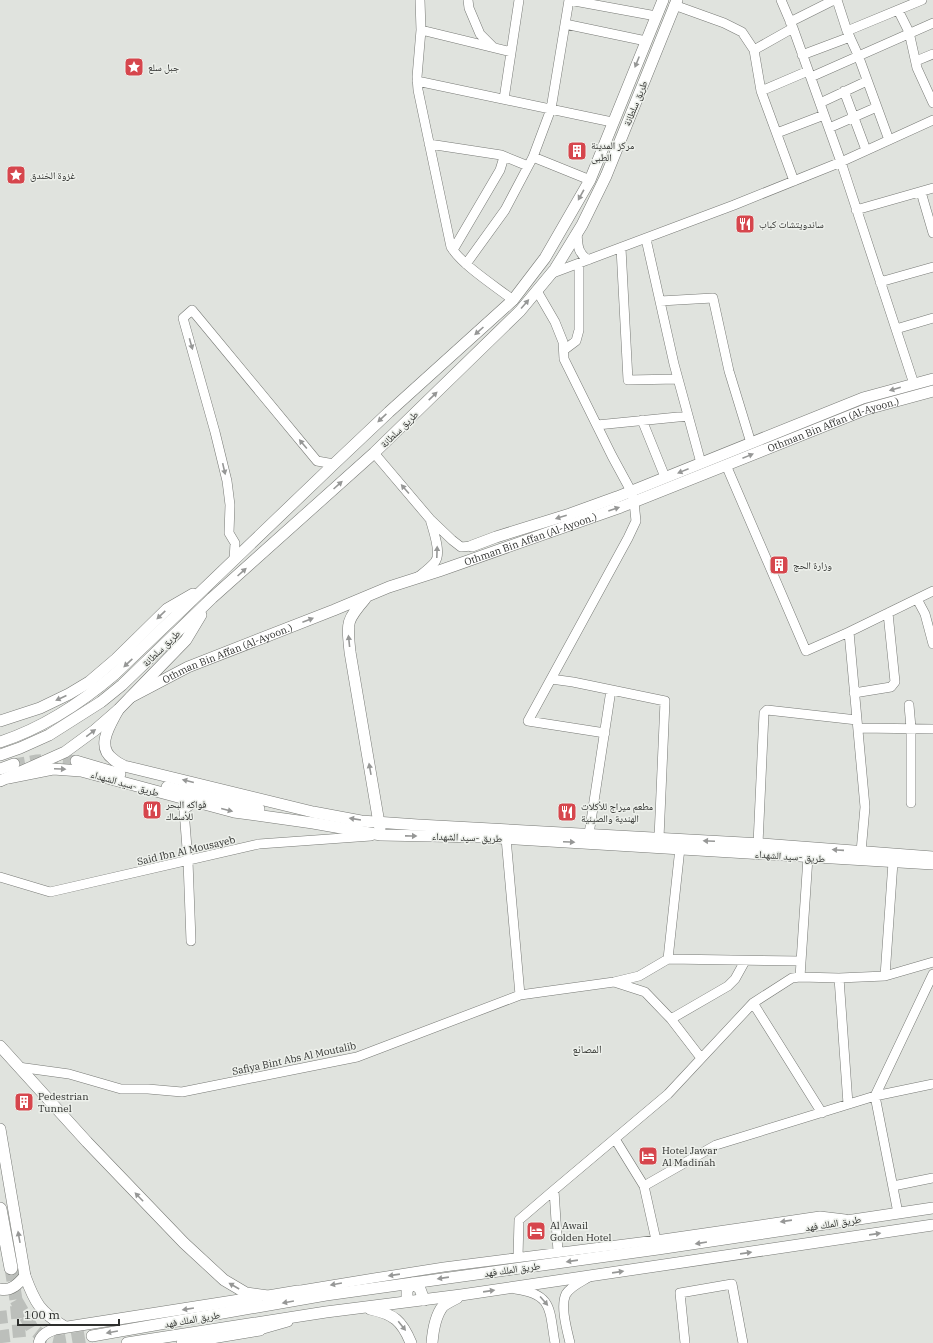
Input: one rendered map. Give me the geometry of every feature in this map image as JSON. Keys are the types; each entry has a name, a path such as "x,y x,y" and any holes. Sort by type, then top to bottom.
{"highway":[{"path":"0,1209 10,1268"}],"main road":[{"name":"طريق سلطانة","path":"0,742 14,738 42,724 68,710 95,692 146,646 334,464 513,300 545,258 590,180 612,122 663,0"},
{"name":"طريق سلطانة","path":"0,755 49,735 101,702 152,657 212,598 374,453 520,311 550,274 556,269 577,233 606,176 676,3"},
{"name":"Othman Bin Affan (Al-Ayoon.)","path":"472,546 570,514 632,497 665,478 863,398 933,379"},
{"name":"Othman Bin Affan (Al-Ayoon.)","path":"131,697 188,666 389,587 417,578 632,497 726,465 867,409 933,391"},
{"path":"0,721 40,708 69,694 89,682 116,659 167,609 206,587"},
{"path":"368,596 351,615 347,627 382,835"},
{"path":"4,780 65,752 95,730 118,710 186,640 212,598"},
{"name":"طريق -سيد الشهداء","path":"118,710 105,734 105,744 107,753 112,759 124,766 313,812 361,820 425,825 758,844 933,857"},
{"path":"76,761 163,786 313,822"},
{"path":"0,769 14,764"},
{"name":"طريق -سيد الشهداء","path":"4,780 53,769 81,770 234,812 313,822 382,835 506,838 933,864"},
{"path":"0,1046 18,1067 84,1132 184,1243 224,1280 246,1293 268,1296"},
{"path":"0,1129 25,1276 33,1298 41,1310 52,1320 65,1328"},
{"name":"طريق الملك فهد","path":"92,1336 326,1295 375,1283 413,1283 658,1249 933,1208"},
{"name":"طريق الملك فهد","path":"127,1343 360,1307 461,1295 933,1225"},
{"path":"0,1289 4,1290 18,1285 25,1276"},
{"path":"407,1302 407,1290 413,1283 420,1289 424,1300"},
{"path":"39,1343 42,1335 49,1331 65,1328 298,1291 326,1295"},
{"path":"432,1343 437,1316 444,1306 461,1295"},
{"path":"360,1307 381,1311 393,1316 406,1331 411,1343"},
{"path":"182,1343 260,1330"}],"street":[{"path":"420,0 421,30 417,81 418,90 451,247 455,254 466,264 513,300"},
{"path":"468,0 469,8 480,34 493,47"},
{"path":"504,99 520,0"},
{"path":"466,264 505,210 533,157 552,109 569,0 656,16"},
{"path":"781,0 792,25 820,103 914,384"},
{"path":"754,50 792,25 835,0 858,55 889,140"},
{"path":"802,55 922,0"},
{"path":"676,3 742,32 754,50 761,90 794,181"},
{"path":"898,10 909,32 917,68 933,103"},
{"path":"761,90 809,74 858,55 933,23"},
{"path":"565,24 646,41"},
{"path":"421,30 511,52"},
{"path":"916,61 933,54"},
{"path":"417,81 612,122"},
{"path":"820,103 867,81"},
{"path":"844,92 866,150"},
{"path":"828,128 877,107"},
{"path":"777,133 824,115"},
{"path":"550,274 794,181 933,120"},
{"path":"429,144 504,157 528,166"},
{"path":"453,250 500,170 504,157"},
{"path":"533,157 590,180"},
{"path":"856,210 933,188"},
{"path":"921,192 933,233"},
{"path":"564,350 576,341 579,330 584,262 579,251 577,233"},
{"path":"646,238 678,380 701,463"},
{"path":"621,248 628,380 678,380"},
{"path":"880,282 933,266"},
{"path":"537,291 555,322 563,342 564,359 632,497 636,521 528,721 605,733"},
{"path":"660,301 713,298 729,371 751,443"},
{"path":"234,560 235,543 229,533 230,505 227,481 183,318 192,310 317,461 334,464"},
{"path":"896,329 933,318"},
{"path":"597,425 688,416"},
{"path":"642,420 665,478"},
{"path":"374,453 430,519 452,540 461,546 472,546"},
{"path":"726,465 806,651 933,591"},
{"path":"417,578 435,562 438,555 430,519"},
{"path":"917,599 925,614 933,644"},
{"path":"854,693 891,687 895,682 888,613"},
{"path":"849,632 865,807 861,852"},
{"path":"551,679 573,682 665,701 659,838"},
{"path":"589,834 611,690"},
{"path":"909,705 911,728 912,803"},
{"path":"758,844 764,713 767,710 857,724 933,729"},
{"path":"190,941 188,861 184,810 194,802"},
{"name":"Said Ibn Al Mousayeb","path":"0,877 50,892 259,844 382,835"},
{"path":"506,838 520,995"},
{"path":"680,848 668,959 801,961"},
{"path":"800,977 808,857"},
{"path":"884,976 893,862"},
{"name":"Safiya Bint Abs Al Moutalib","path":"18,1067 69,1074 121,1089 148,1089 182,1092 357,1057 520,995 614,982 639,976 668,959"},
{"path":"671,1019 728,986 735,979 745,961"},
{"path":"518,1257 519,1220 668,1094 753,1003 792,978 884,976 933,962"},
{"path":"898,1213 875,1096 933,974"},
{"path":"839,978 848,1104"},
{"path":"614,982 645,992 671,1019 701,1058"},
{"path":"753,1003 822,1112"},
{"path":"644,1186 716,1145 875,1096 933,1085"},
{"path":"615,1139 644,1186 656,1240"},
{"path":"893,1186 933,1178"},
{"path":"554,1190 558,1252"},
{"path":"298,1291 375,1283 518,1257 656,1240 820,1216 852,1220"},
{"path":"570,1343 563,1304 566,1294 572,1287 592,1276"},
{"path":"685,1343 680,1293 732,1284 743,1343"},
{"path":"508,1288 527,1291 541,1296 549,1307 555,1343"},
{"path":"260,1330 326,1312"}],"tunnel":[{"path":"14,764 37,760 58,759 76,761"},
{"path":"11,1268 20,1343"},
{"path":"16,1300 32,1328 43,1337 62,1341 92,1336"},
{"path":"0,1311 4,1343"}],"place":[{"name":"جبل سلع","path":"134,67"},
{"name":"مرکز المدینة الطبی","path":"577,151"},
{"name":"غزوة الخندق","path":"16,175"},
{"name":"ساندويتشات كباب","path":"745,224"},
{"name":"وزارة الحج","path":"779,565"},
{"name":"فواكه البحر للأسماك","path":"152,810"},
{"name":"مطعم ميراج للأكلات الهندية والصينية","path":"567,812"},
{"name":"Pedestrian Tunnel","path":"24,1102"},
{"name":"Hotel Jawar Al Madinah","path":"648,1156"},
{"name":"Al Awail Golden Hotel","path":"536,1231"}],"district":[{"name":"المصانع","path":"587,1049"}]}
